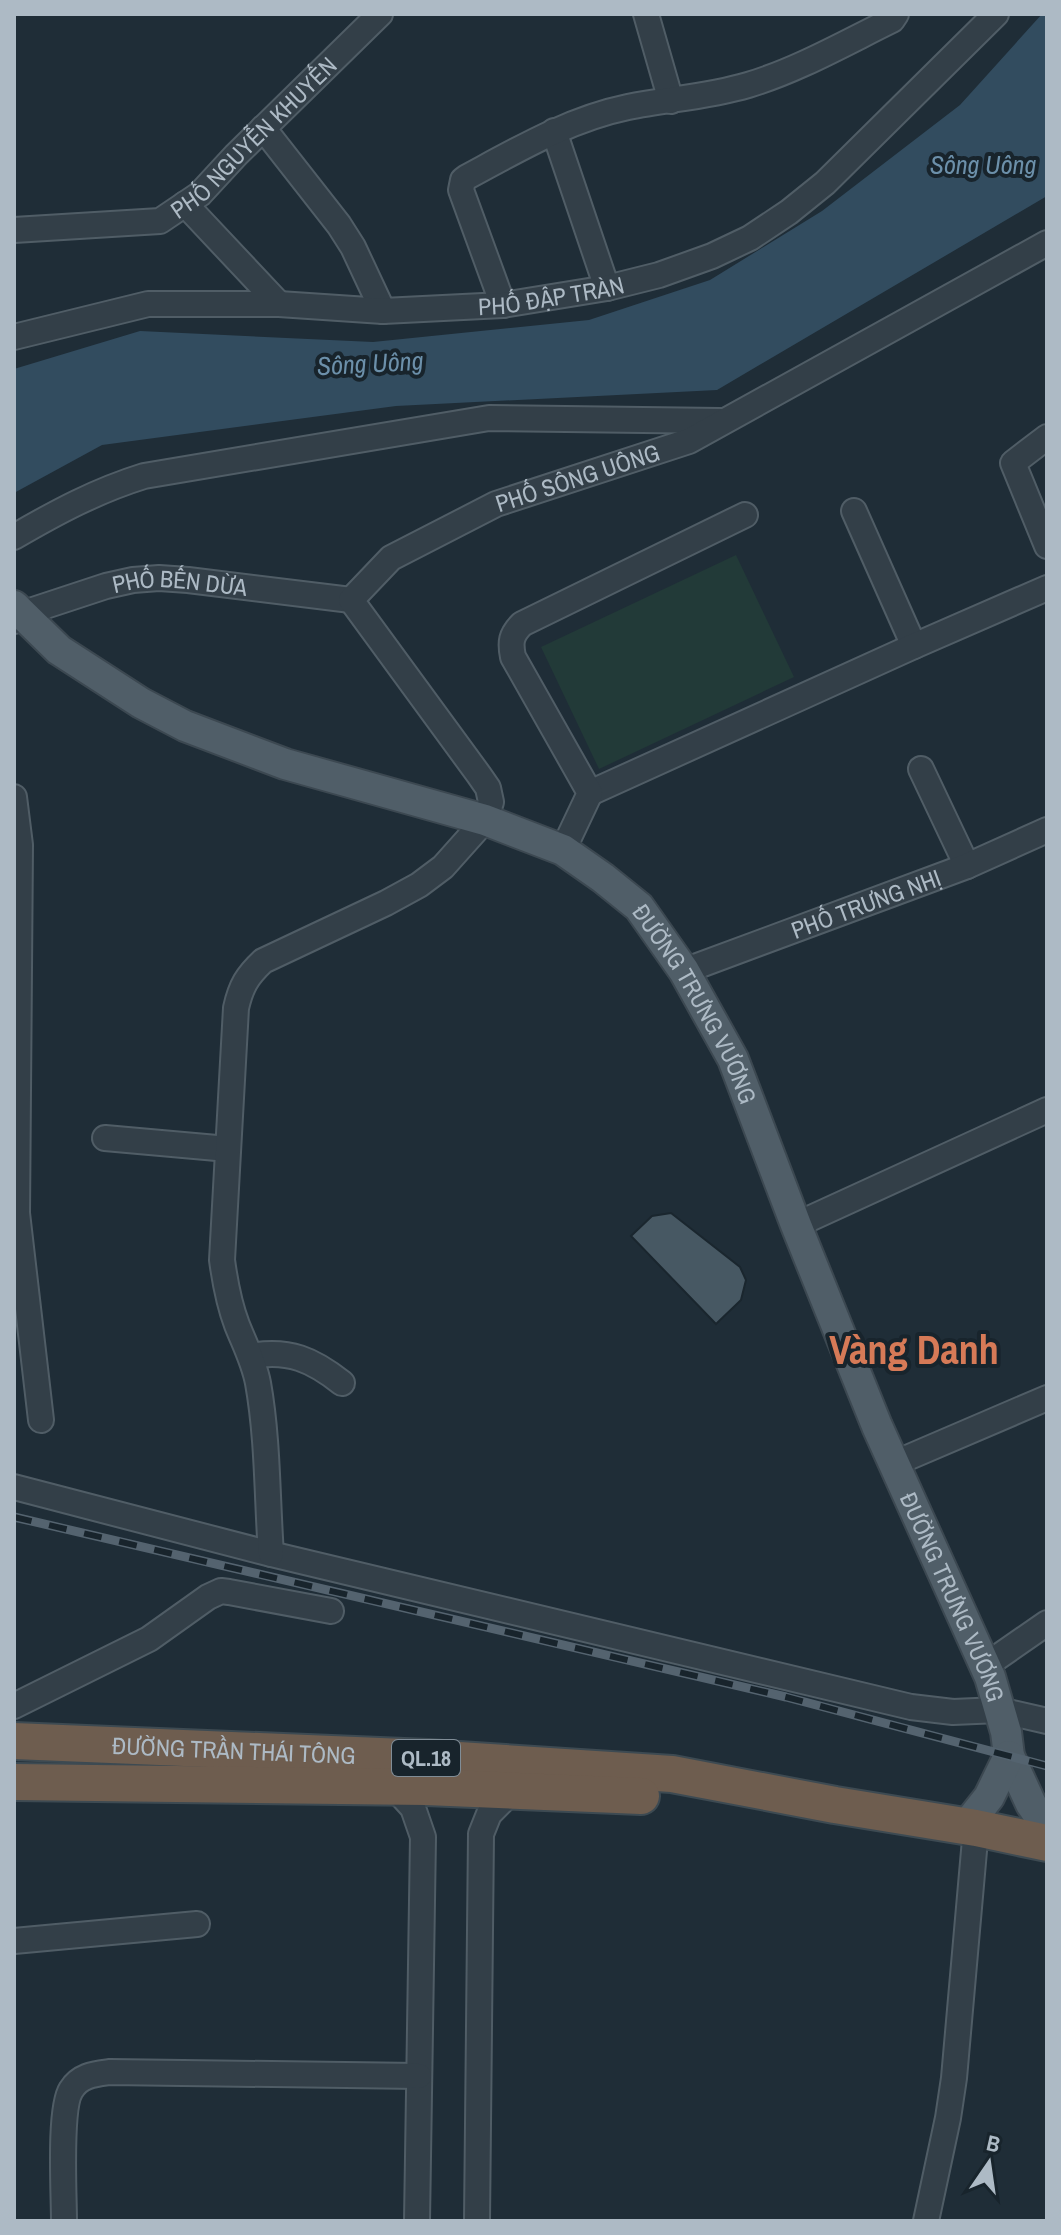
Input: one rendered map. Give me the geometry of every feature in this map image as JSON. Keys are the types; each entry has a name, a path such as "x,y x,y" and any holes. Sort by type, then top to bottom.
{"highway":[{"name":"ĐƯỜNG TRẦN THÁI TÔNG","path":"14,1741 428,1758 672,1774 1047,1843"},
{"name":"ĐƯỜNG TRẦN THÁI TÔNG","path":"14,1782 394,1787 835,1805"}],"main road":[{"name":"ĐƯỜNG TRƯNG VƯƠNG","path":"16,614 59,650 141,703 185,726 285,764 485,820 563,850 639,907 684,971 733,1059 893,1464 990,1677 1009,1756 1031,1804 1047,1827"},
{"path":"971,1827 1009,1756"}],"street":[{"name":"PHỐ NGUYỄN KHUYẾN","path":"14,230 160,221 200,194 380,14"},
{"path":"646,14 671,101"},
{"name":"PHỐ ĐẬP TRÀN","path":"14,337 148,304 279,304 383,311 503,305 607,288 659,275 750,238 789,212 825,183 996,14"},
{"path":"503,305 461,190 467,177 554,131 628,107 719,94 772,77 892,16"},
{"path":"263,128 339,225 353,247 383,311"},
{"path":"554,131 607,288"},
{"path":"185,204 279,304"},
{"name":"PHỐ SÔNG UÔNG","path":"351,600 391,558 496,504 689,441 1047,243"},
{"path":"14,537 74,502 144,476 489,418 725,421"},
{"path":"1047,437 1013,463 1047,546"},
{"path":"854,511 914,646"},
{"path":"590,793 513,657 511,643 514,632 522,624 745,515"},
{"name":"PHỐ BẾN DỪA","path":"16,614 106,586 159,578 351,600"},
{"path":"563,850 590,793 1047,588"},
{"path":"271,1554 261,1409 251,1356 237,1325 222,1260 236,1008 240,991 249,974 263,961 419,885 443,867 485,820 491,802 488,788 479,775 351,600"},
{"path":"921,769 967,866"},
{"path":"14,797 20,845 16,1217 41,1420"},
{"name":"PHỐ TRƯNG NHỊ","path":"684,971 967,866 1047,830"},
{"path":"796,1225 1047,1110"},
{"path":"105,1138 228,1149"},
{"path":"251,1356 267,1353 292,1356 319,1365 342,1383"},
{"path":"893,1464 1047,1398"},
{"path":"14,1487 271,1554 911,1707 953,1712 999,1710 1047,1721"},
{"path":"14,1706 149,1639 215,1593 229,1592 331,1611"},
{"path":"985,1666 1047,1623"},
{"path":"394,1787 413,1808 423,1837 417,2221"},
{"path":"477,2221 481,1834 489,1814 512,1791"},
{"path":"926,2221 954,2078 971,1827"},
{"path":"14,1941 197,1924"},
{"path":"64,2221 64,2108 72,2089 86,2076 110,2072 419,2076"}],"green space":[{"path":"736,555 794,677 599,769 541,647"}],"water":[{"name":"Sông Uông","path":"1042,14 1047,14 1047,196 717,390 396,406 102,445 14,493 14,369 140,331 373,342 589,320 710,280 822,211 960,105"}],"building":[{"path":"671,1213 740,1267 746,1280 741,1300 716,1324 631,1236 652,1216"}],"railway":[{"path":"14,1517 786,1697 1047,1766"}],"district":[{"name":"Vàng Danh","path":"914,1349"}]}
